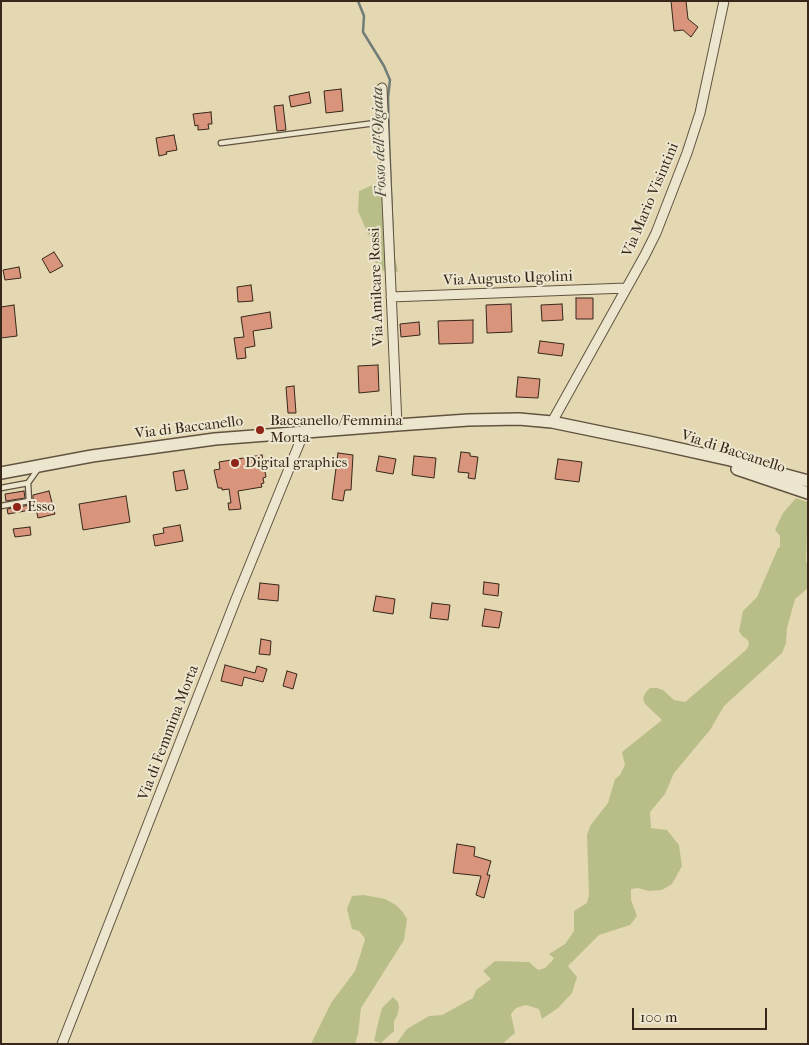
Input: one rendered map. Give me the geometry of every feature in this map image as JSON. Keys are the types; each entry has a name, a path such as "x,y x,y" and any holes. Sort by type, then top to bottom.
{"street":[{"name":"Via Mario Visintini","path":"552,422 656,232 687,153 700,113 724,1"},
{"name":"Via Amilcare Rossi","path":"382,88 397,425"},
{"name":"Via Augusto Ugolini","path":"391,297 626,288"},
{"name":"Via di Baccanello","path":"1,473 92,456 173,444 397,425 494,420 552,422 649,442 805,486"},
{"name":"Via di Femmina Morta","path":"62,1044 236,599 304,432"}],"lane":[{"path":"220,143 384,122"},
{"path":"1,506 29,501 28,484 40,466"},
{"path":"1,488 28,484"}],"green space":[{"path":"377,183 389,192 392,206 389,228 398,272 378,270 371,251 377,247 368,234 358,211 359,191"},
{"path":"796,498 808,502 806,562 808,563 808,588 795,599 787,628 786,643 782,653 724,706 710,730 674,773 665,794 650,812 651,828 667,830 679,845 682,866 672,884 662,890 631,889 631,900 637,916 630,925 599,935 568,966 577,977 572,993 558,1008 542,1019 539,1009 526,1005 516,1008 511,1014 515,1033 502,1044 396,1044 407,1029 429,1016 442,1015 473,998 476,990 491,979 483,971 495,961 529,962 538,970 545,968 552,961 554,958 549,954 565,944 574,931 574,911 587,903 589,894 587,835 590,826 608,803 615,779 620,775 625,765 622,752 662,720 645,704 643,698 646,692 650,688 657,688 663,690 674,700 685,702 746,650 749,645 748,640 739,631 743,611 757,597 780,547 780,536 775,530 783,513"},
{"path":"364,895 385,899 402,911 407,919 404,940 361,1008 355,1044 311,1044 331,1003 355,971 365,940 359,931 352,929 347,909 352,896"},
{"path":"393,997 398,1002 399,1008 394,1021 394,1031 381,1043 374,1041 382,1008"}],"building":[{"path":"671,1 686,1 688,19 698,27 691,37 683,30 674,31"},
{"path":"341,89 343,111 326,113 324,91"},
{"path":"309,92 311,103 291,107 289,96"},
{"path":"283,105 286,130 277,131 274,106"},
{"path":"211,112 212,124 208,124 209,129 198,130 198,125 195,126 193,114"},
{"path":"174,135 177,150 166,152 167,154 159,156 156,138"},
{"path":"54,252 63,266 50,273 42,259"},
{"path":"19,267 21,278 5,280 3,270"},
{"path":"251,285 253,301 238,302 237,287"},
{"path":"576,298 593,298 593,319 576,319"},
{"path":"511,304 512,332 487,333 486,305"},
{"path":"562,304 563,320 542,321 541,305"},
{"path":"14,305 17,336 1,338 1,307"},
{"path":"270,312 272,328 253,331 255,346 245,348 246,358 237,359 234,338 244,337 241,317"},
{"path":"473,320 473,343 439,344 438,321"},
{"path":"419,322 420,335 401,337 400,324"},
{"path":"540,341 564,344 562,356 538,353"},
{"path":"378,365 379,391 359,393 358,366"},
{"path":"518,377 540,379 538,398 516,397"},
{"path":"294,386 296,413 288,413 286,387"},
{"path":"461,452 470,453 470,456 478,457 475,479 468,478 469,473 458,472"},
{"path":"338,453 353,455 351,490 345,490 343,501 332,499"},
{"path":"262,455 266,477 263,478 264,483 261,484 262,487 238,491 241,509 229,510 228,503 231,503 229,489 222,490 222,488 218,488 214,470 220,469 219,462"},
{"path":"379,456 396,459 393,474 376,471"},
{"path":"414,456 436,458 434,478 412,475"},
{"path":"558,459 582,462 579,482 555,479"},
{"path":"184,470 188,489 176,491 173,472"},
{"path":"24,491 25,498 6,501 5,494"},
{"path":"49,491 55,514 38,518 36,509 8,514 7,509 30,505 33,502 33,495"},
{"path":"126,496 130,522 83,530 79,504"},
{"path":"180,525 183,541 155,546 153,535 164,533 163,528"},
{"path":"30,527 31,535 15,537 13,529"},
{"path":"484,582 499,584 498,596 483,594"},
{"path":"260,583 279,585 278,601 258,599"},
{"path":"376,596 395,599 393,614 373,611"},
{"path":"432,603 450,605 448,620 430,618"},
{"path":"485,609 502,612 499,628 482,626"},
{"path":"261,639 271,641 270,655 259,654"},
{"path":"225,665 255,673 257,666 267,669 263,682 244,677 242,686 221,681"},
{"path":"287,671 297,674 293,689 283,686"},
{"path":"457,844 475,847 474,856 491,861 487,875 490,875 484,898 476,895 481,876 453,873"}],"waterway":[{"name":"Fosso dell'Olgiata","path":"358,1 364,16 363,32 384,66 390,80 388,98 394,269"}],"place":[{"name":"Baccanello/Femmina Morta","path":"260,430"},
{"name":"Digital graphics","path":"235,463"},
{"name":"Esso","path":"17,507"}]}
